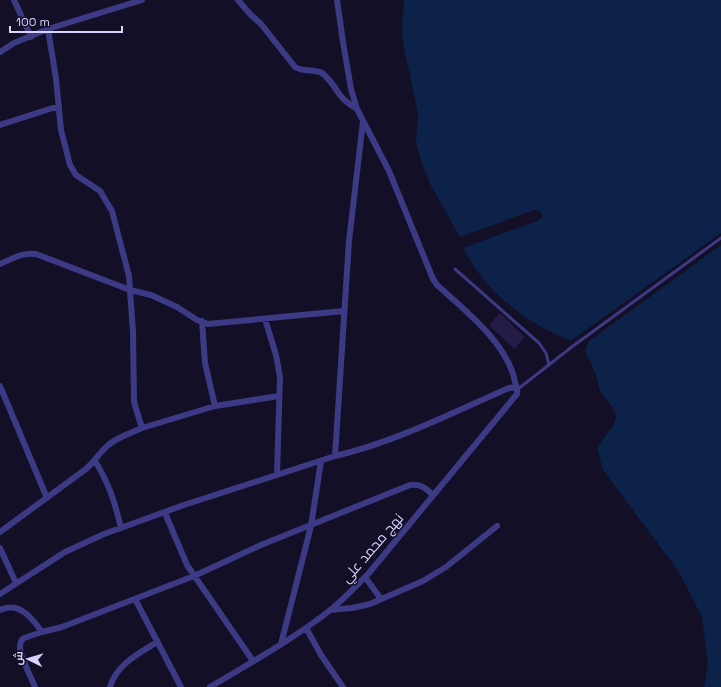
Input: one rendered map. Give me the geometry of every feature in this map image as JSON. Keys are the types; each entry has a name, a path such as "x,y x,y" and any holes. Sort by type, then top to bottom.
{"street":[{"path":"14,0 31,37"},
{"path":"0,52 14,43 48,29 142,0"},
{"path":"238,0 261,24 296,67 300,70 320,72 324,74 344,100 357,109"},
{"path":"0,594 65,552 121,528 184,505 335,456 355,452 395,437 509,388 517,388 509,362 498,345 478,323 437,285 433,279 389,171 357,109 348,69 338,0"},
{"path":"48,29 56,79 61,130 71,168 76,175 100,191 112,211 129,276 133,332 134,402 142,428"},
{"path":"0,125 59,106"},
{"path":"335,456 349,241 363,121"},
{"path":"0,264 21,255 36,254 130,290 151,295 208,324 344,311"},
{"path":"265,319 276,355 280,377 277,476"},
{"path":"202,321 205,363 215,406"},
{"path":"0,386 47,498"},
{"name":"نهج محمد علي","path":"210,687 306,628 330,610 365,577 515,397 517,388"},
{"path":"0,532 86,469 106,447 119,438 142,428 215,406 279,396"},
{"path":"95,460 113,497 121,528"},
{"path":"281,644 311,526 321,461"},
{"path":"35,687 22,656 20,642 24,638 62,627 194,576 261,546 410,485 425,487 433,496"},
{"path":"165,513 181,553 194,576 253,661"},
{"path":"330,610 362,606 423,581 446,567 497,526"},
{"path":"0,548 16,583"},
{"path":"365,577 381,599"},
{"path":"135,599 181,687"},
{"path":"0,610 9,607 22,610 36,623 42,632"},
{"path":"306,628 329,667 343,687"},
{"path":"110,687 116,674 122,666 135,655 158,642"}],"lane":[{"path":"517,388 721,238"},
{"path":"455,269 538,343 546,353 549,365"}],"water":[{"path":"404,0 721,0 721,233 571,341 538,325 508,304 483,279 463,248 537,221 543,217 540,211 534,210 460,237 430,184 416,143 418,114 403,43 402,26"},
{"path":"721,245 721,687 704,687 708,663 702,617 679,572 603,470 597,448 614,424 616,416 613,408 600,391 595,372 585,351 589,341"}],"building":[{"path":"500,313 525,337 514,349 489,325"}]}
